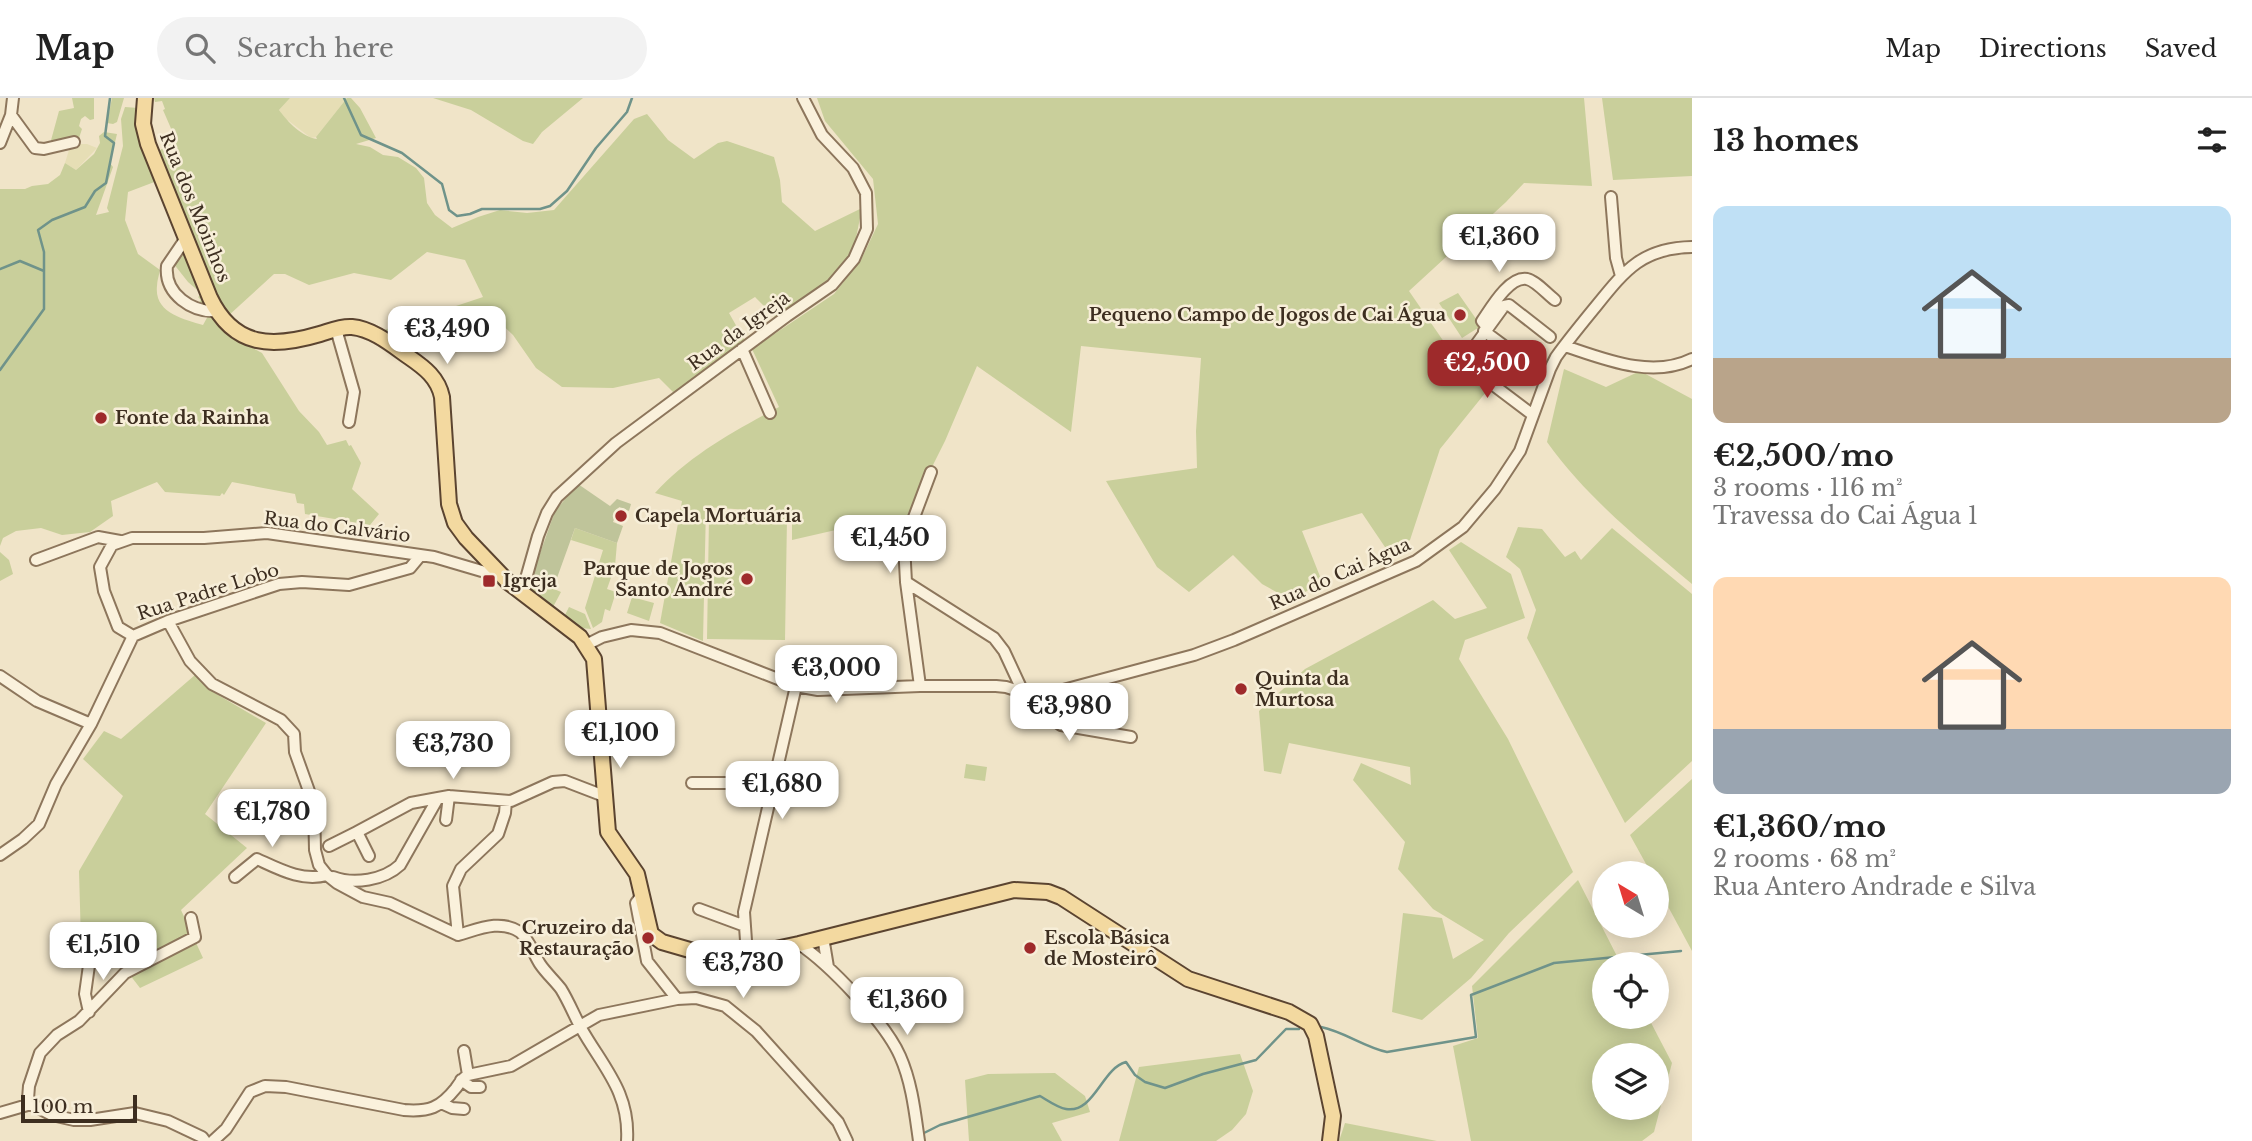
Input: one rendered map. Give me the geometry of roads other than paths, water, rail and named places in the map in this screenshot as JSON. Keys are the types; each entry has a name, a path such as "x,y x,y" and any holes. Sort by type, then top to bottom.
{"main road":[{"name":"Rua dos Moinhos","path":"145,98 142,116 145,133 218,311 242,334 268,343 292,342 337,329"},
{"path":"337,329 349,327 366,331 409,357 435,379 442,397 452,516 462,534 513,587 577,634 596,664 608,832 634,866 651,934 662,942 707,955 729,956 799,944 1014,890 1048,892 1061,897 1188,979 1289,1012 1310,1024 1316,1036 1333,1116 1330,1141"}],"street":[{"path":"0,143 11,115 13,98"},
{"name":"Rua da Igreja","path":"513,587 525,582 547,513 556,497 616,443 832,285 854,259 867,229 866,193 853,168 822,135 803,98"},
{"path":"11,115 35,148 44,149 74,142"},
{"path":"1611,197 1620,276"},
{"path":"186,238 167,266 169,285 177,297 188,304 208,312 218,311"},
{"name":"Rua do Cai Água","path":"1037,697 1194,655 1416,561 1463,527 1495,489 1520,450 1550,369 1620,276 1644,258 1660,251 1692,247"},
{"path":"1531,366 1486,329 1482,321 1496,300 1519,279 1529,279 1555,300"},
{"path":"1533,415 1484,378 1467,357 1504,306 1509,305 1550,337"},
{"path":"337,329 354,392 349,422"},
{"path":"1565,346 1618,364 1648,367 1681,365 1692,359"},
{"path":"742,349 770,413"},
{"path":"920,686 906,582 904,544 930,472"},
{"name":"Rua do Calvário","path":"37,560 98,537 122,541 132,538 204,538 267,533 434,557 485,572 495,570"},
{"path":"122,541 112,545 100,567 104,591 118,627 133,636"},
{"name":"Rua Padre Lobo","path":"0,855 23,839 38,824 56,783 91,724 133,636 168,621 279,584 302,582 349,585 410,568 421,556"},
{"path":"906,582 994,638 1004,651 1023,692"},
{"path":"168,621 190,661 212,684 281,720 293,734 295,752 314,805 315,850 319,865 327,875 363,897 390,903 458,935 490,925 505,925 523,933 541,965 572,1006 580,1027 611,1073 624,1106 627,1141"},
{"path":"586,645 602,637 631,630 660,633 796,686 818,690 996,686 1037,697 1051,718 1061,725 1131,737"},
{"path":"0,676 37,701 91,724"},
{"path":"747,954 744,912 796,686"},
{"path":"329,846 411,803 443,797 511,802 553,782 565,781 604,796"},
{"path":"692,783 731,783 774,788"},
{"path":"235,877 257,859 289,874 315,879 327,875 340,880 356,881 391,874 400,865 443,797"},
{"path":"443,797 446,820"},
{"path":"458,935 453,886 461,869 498,834 506,801"},
{"path":"357,832 369,856"},
{"path":"643,899 636,903 648,961 677,999"},
{"path":"699,909 745,926"},
{"path":"191,918 195,937 125,973 89,1012 57,1035 40,1053 29,1086 28,1098 31,1104 52,1115 74,1120 135,1113 152,1115 205,1141"},
{"path":"823,937 828,967"},
{"path":"799,944 828,967 881,1027 899,1055 907,1074 919,1141"},
{"path":"89,1012 85,994 91,951"},
{"path":"213,1141 226,1129 250,1092 264,1086 286,1087 422,1112 442,1103 465,1077 511,1066 599,1015 677,999 696,998 725,1006 756,1031 838,1122 847,1141"},
{"path":"464,1051 465,1077 471,1087 480,1087"},
{"path":"442,1103 452,1108 464,1109"},
{"path":"0,1113 31,1104"}],"waterway":[{"path":"0,370 44,309 44,252 38,230 52,220 85,207 95,191 106,183 114,143 105,136 110,98"},
{"path":"344,98 361,135 402,153 442,184 449,210 457,216 482,209 540,209 550,206 567,191 596,148 627,112 632,98"},
{"path":"0,269 20,261 44,271"},
{"path":"1669,952 1681,951"},
{"path":"1321,1027 1387,1052 1476,1037 1471,995 1554,963 1592,959"},
{"path":"924,1133 940,1125 1040,1096 1056,1106 1076,1109 1091,1098 1110,1073 1126,1062 1135,1075 1145,1082 1165,1088 1203,1074 1256,1060 1286,1029 1299,1029"}],"place":[{"name":"Pequeno Campo de Jogos de Cai Água","path":"1460,315"},
{"name":"Fonte da Rainha","path":"101,418"},
{"name":"Capela Mortuária","path":"621,516"},
{"name":"Parque de Jogos Santo André","path":"747,579"},
{"name":"Igreja","path":"489,581"},
{"name":"Quinta da Murtosa","path":"1241,689"},
{"name":"Cruzeiro da Restauração","path":"648,938"},
{"name":"Escola Básica de Mosteirô","path":"1030,948"}]}
